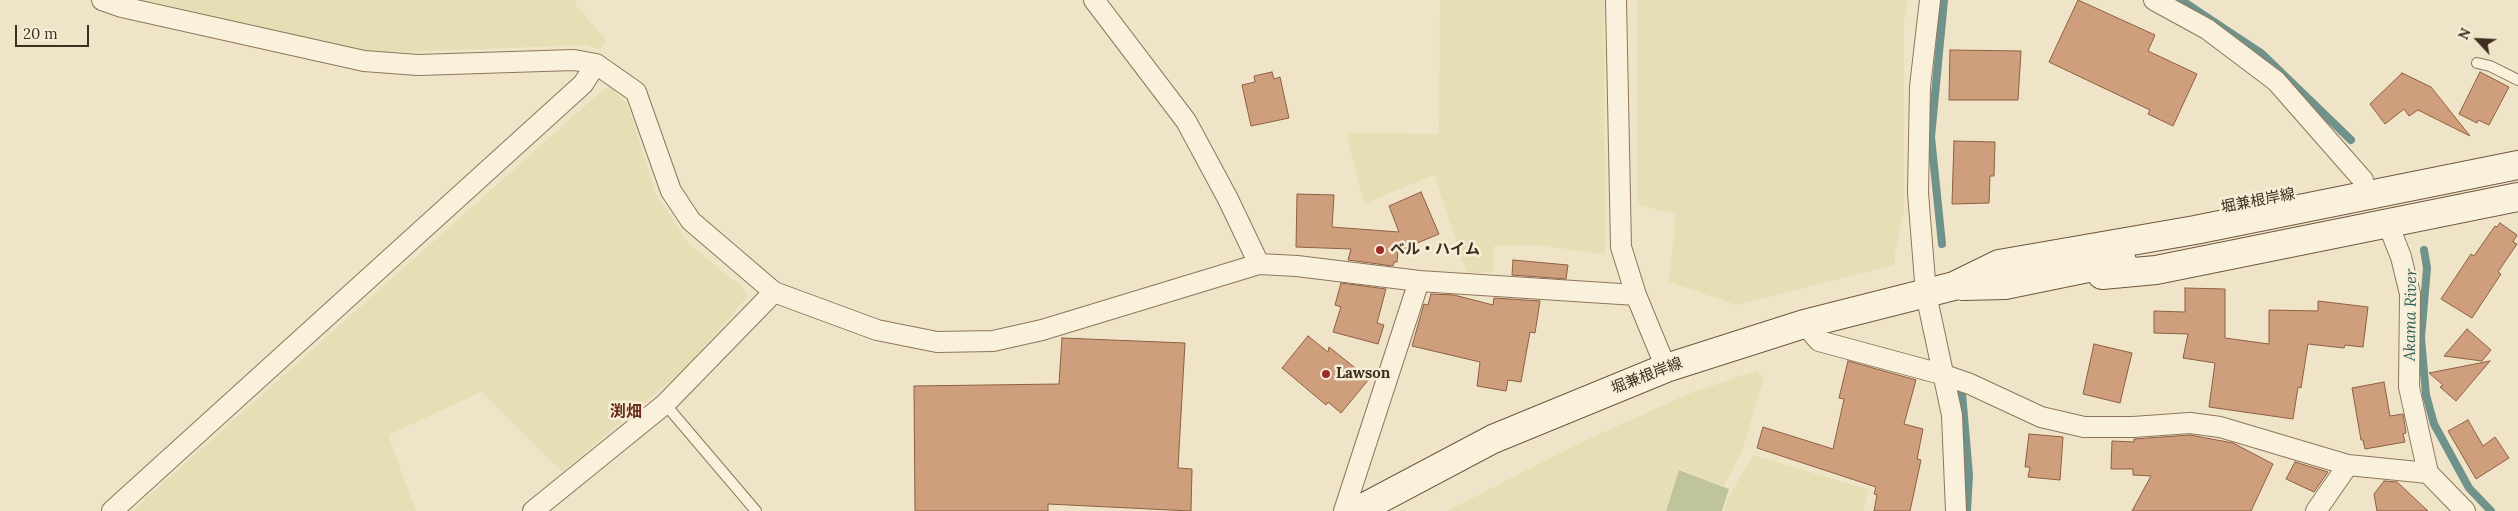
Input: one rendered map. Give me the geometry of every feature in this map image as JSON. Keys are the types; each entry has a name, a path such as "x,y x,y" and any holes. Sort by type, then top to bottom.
{"main road":[{"name":"堀兼根岸線","path":"2002,274 2188,215 2518,147"},
{"name":"堀兼根岸線","path":"1357,511 1493,439 1666,368 1804,324 2002,274 2195,230 2518,165"},
{"name":"堀兼根岸線","path":"2002,274 2518,180"},
{"name":"堀兼根岸線","path":"2002,274 2156,270 2518,197"}],"street":[{"path":"102,0 122,7 364,61 418,65 574,60 596,64 636,92 671,191 691,221 774,292 877,330 937,342 993,341 1042,330 1258,264 1297,266 1419,281 1636,295"},
{"path":"1094,0 1186,121 1228,199 1258,264"},
{"path":"1616,0 1621,247 1636,295 1666,368"},
{"path":"1930,0 1920,87 1918,193 1926,294 1956,379 1952,416 1956,511"},
{"path":"2154,0 2206,29 2276,81 2363,180"},
{"path":"112,511 582,84 596,64"},
{"path":"2388,224 2401,257 2410,294 2409,387 2428,473 2465,511"},
{"path":"1344,511 1419,281"},
{"path":"533,511 665,404 774,292"},
{"path":"1804,324 1819,341 1956,379 2041,416 2084,427 2133,427 2190,423 2220,427 2348,465 2428,473"},
{"path":"2316,511 2348,465"}],"lane":[{"path":"2477,63 2490,66 2518,80"},
{"path":"665,404 756,511"}],"shaded area":[{"path":"126,0 577,0 574,3 607,41 599,50 586,45 377,53"},
{"path":"1440,0 1604,0 1605,255 1540,245 1494,246 1493,272 1467,273 1434,175 1364,204 1346,133 1439,134"},
{"path":"1637,0 1908,0 1904,22 1904,211 1895,251 1895,265 1737,305 1669,282 1676,214 1641,206 1637,199"},
{"path":"611,87 628,106 656,194 688,243 743,288 748,296 688,366 562,472 481,392 388,435 416,511 132,511 604,89"},
{"path":"1756,371 1764,378 1742,451 1724,486 1679,469 1665,511 1447,511 1578,444 1688,394"},
{"path":"1753,455 1869,490 1863,511 1724,511 1728,498"}],"green space":[{"path":"1679,470 1729,489 1722,511 1666,511"}],"building":[{"path":"2078,0 2155,35 2148,51 2197,74 2173,126 2148,114 2150,110 2049,62"},
{"path":"1950,50 2021,51 2018,100 1949,100"},
{"path":"1272,72 1274,79 1280,77 1289,118 1251,126 1242,85 1255,82 1254,76"},
{"path":"2480,72 2509,87 2489,125 2478,120 2477,123 2459,114"},
{"path":"2402,73 2431,87 2470,136 2418,110 2409,116 2404,109 2385,124 2370,104"},
{"path":"1954,141 1995,142 1994,176 1990,176 1989,203 1952,204"},
{"path":"1421,192 1439,234 1398,251 1397,262 1394,262 1393,266 1348,260 1351,249 1296,247 1297,194 1334,195 1332,227 1399,232 1389,206"},
{"path":"2500,223 2517,235 2513,242 2517,244 2498,272 2501,274 2472,318 2441,299 2471,254 2474,256 2495,226 2497,227"},
{"path":"1513,260 1568,265 1566,279 1512,275"},
{"path":"1341,283 1386,289 1377,323 1384,325 1378,344 1333,332 1341,307 1335,305"},
{"path":"2185,288 2225,289 2225,338 2269,344 2269,310 2318,311 2318,301 2368,307 2363,347 2345,345 2344,348 2308,344 2301,388 2298,387 2293,419 2209,407 2215,363 2183,358 2188,334 2154,333 2154,311 2185,312"},
{"path":"1431,294 1454,295 1493,305 1494,298 1540,301 1535,333 1530,332 1521,382 1508,380 1506,391 1477,386 1480,362 1412,346 1424,304 1428,305"},
{"path":"2467,329 2491,350 2482,361 2444,356"},
{"name":"Lawson","path":"1308,336 1328,352 1329,347 1369,379 1341,413 1328,402 1326,405 1282,368"},
{"path":"1062,338 1185,343 1178,468 1192,469 1191,511 1048,504 1048,511 915,511 914,386 1059,384"},
{"path":"2094,344 2132,353 2120,403 2083,394"},
{"path":"1848,361 1916,380 1904,424 1923,429 1917,459 1921,460 1910,511 1874,511 1877,495 1874,494 1876,487 1757,448 1763,427 1833,449 1844,399 1839,398"},
{"path":"2490,361 2456,401 2440,387 2443,385 2429,373"},
{"path":"2384,382 2390,416 2403,414 2406,433 2403,434 2405,442 2365,449 2363,440 2361,440 2352,388"},
{"path":"2468,420 2483,446 2495,437 2509,458 2476,479 2448,431"},
{"path":"2029,434 2063,437 2060,480 2028,477 2030,467 2025,467"},
{"path":"2190,435 2233,443 2273,464 2251,511 2132,511 2151,476 2133,475 2133,469 2111,469 2112,441 2134,442 2134,439"},
{"path":"2295,462 2328,472 2314,492 2286,479"},
{"path":"2384,481 2397,482 2428,511 2377,511 2374,494"}],"waterway":[{"path":"1942,244 1931,137 1944,0"},
{"name":"Akama River","path":"2181,0 2261,53 2351,140"},
{"name":"Akama River","path":"2424,250 2427,268 2421,338 2426,395 2434,424 2469,488 2491,511"},
{"path":"1962,393 1969,475 1967,511"}],"place":[{"name":"ベル・ハイム","path":"1380,250"},
{"name":"Lawson","path":"1326,374"}],"district":[{"name":"渕畑","path":"626,412"}]}
